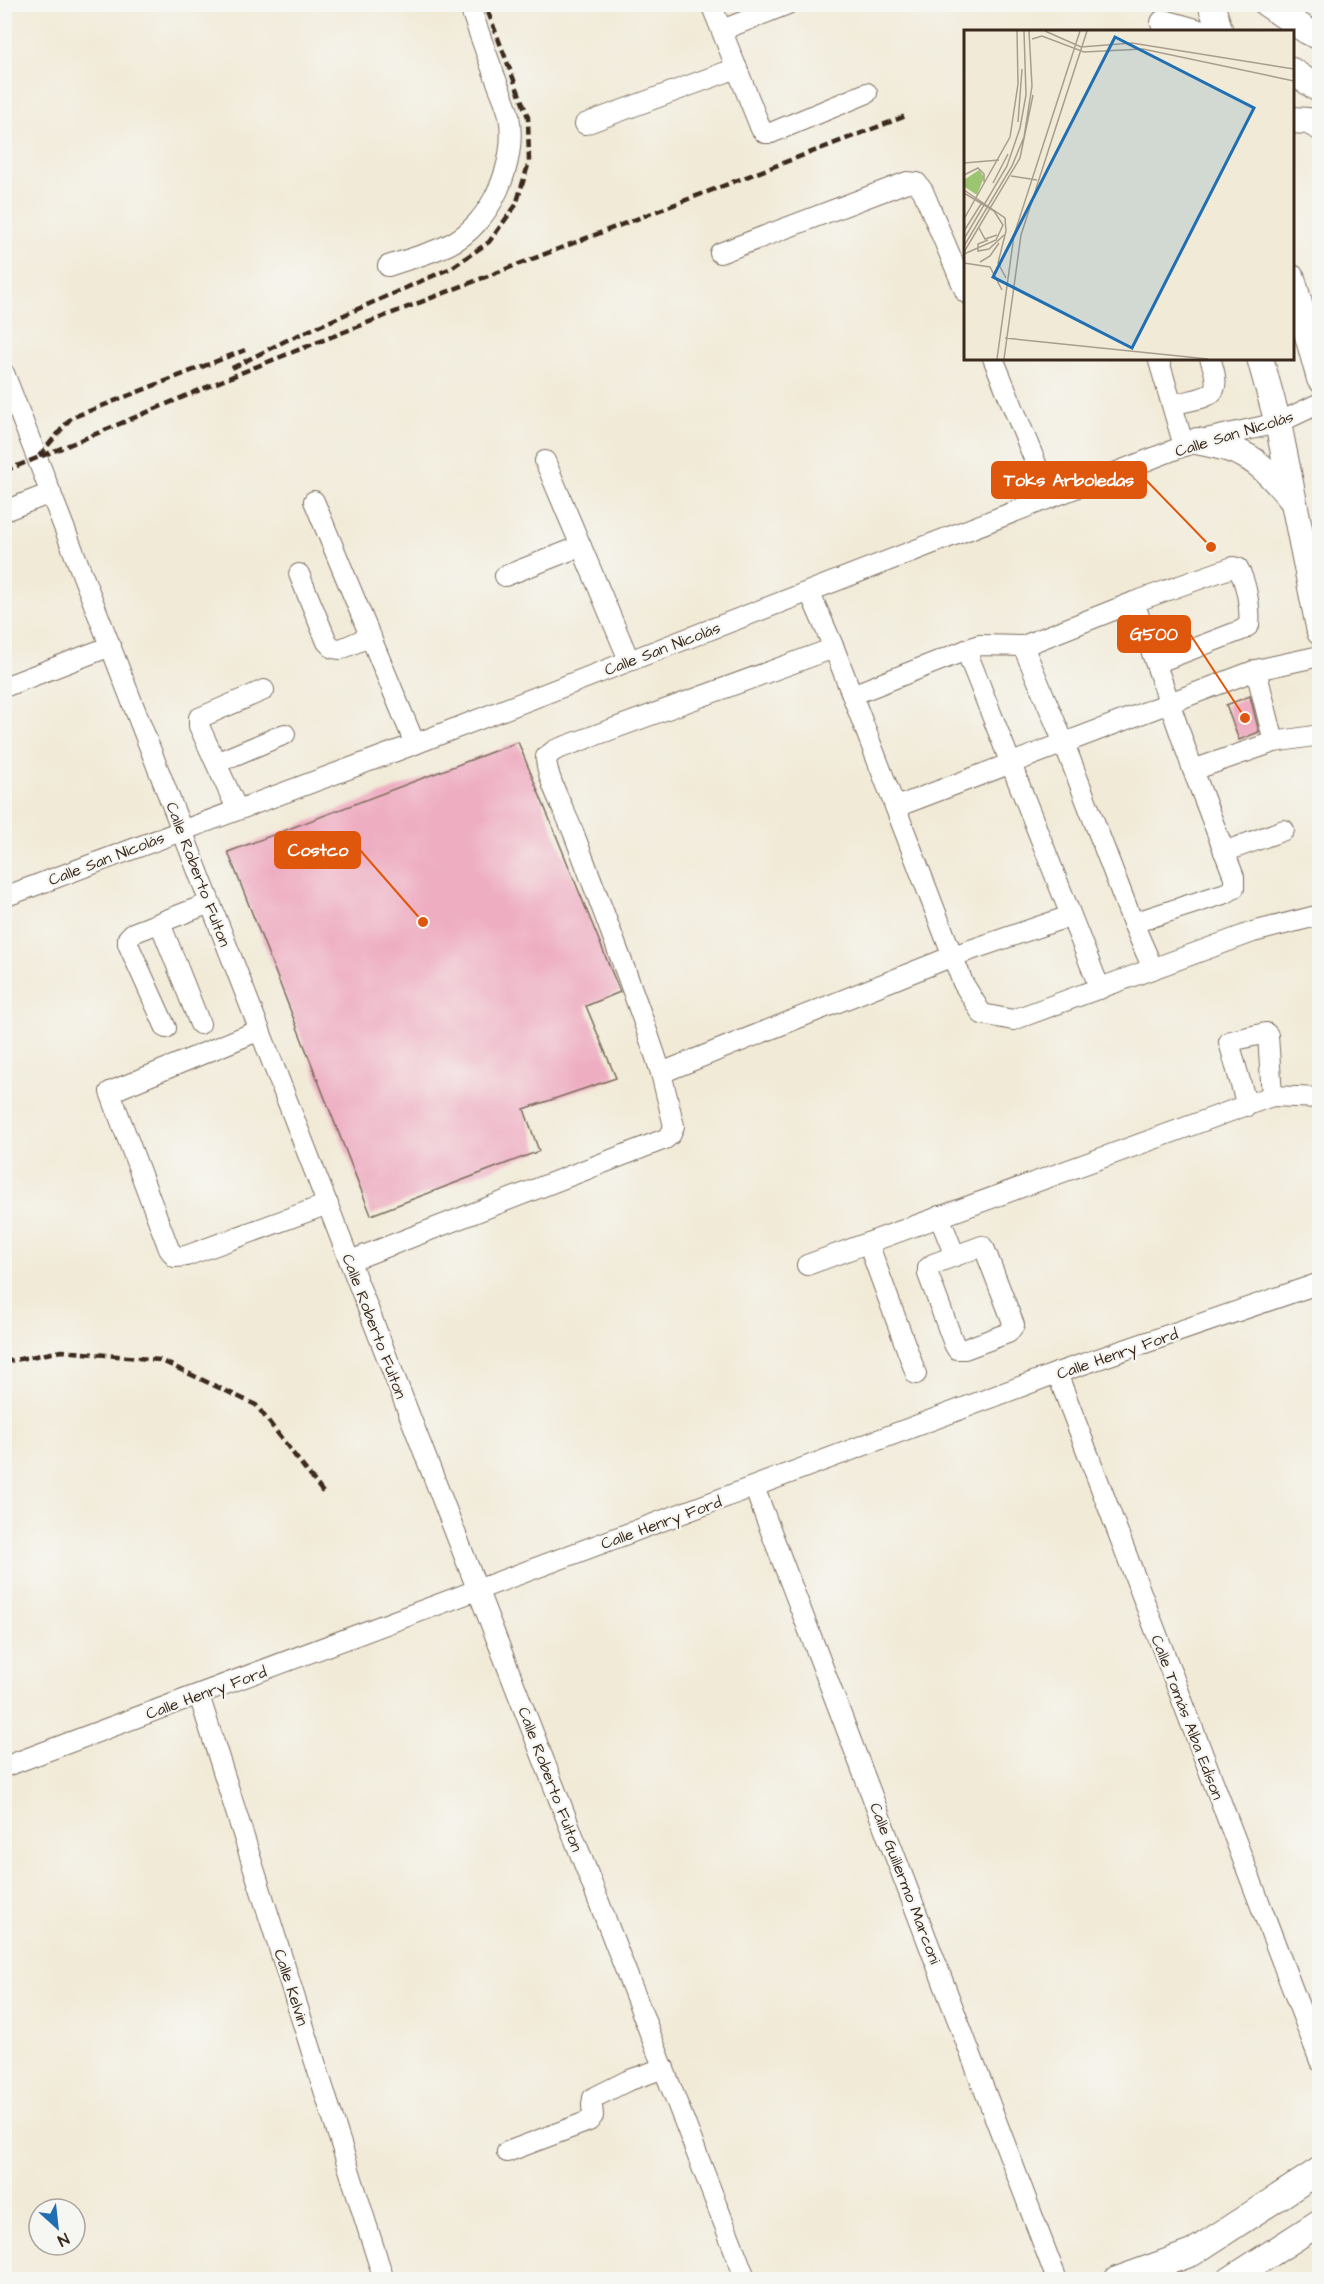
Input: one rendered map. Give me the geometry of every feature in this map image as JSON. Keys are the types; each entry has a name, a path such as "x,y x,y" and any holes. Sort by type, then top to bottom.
{"main road":[{"path":"1211,4 1219,30"},
{"path":"1267,4 1320,37"},
{"path":"1162,20 1190,30"},
{"path":"1294,72 1320,90"},
{"path":"1294,120 1308,121 1320,127"},
{"path":"1294,282 1320,379"},
{"path":"1261,360 1278,423 1320,632"},
{"path":"1191,444 1236,451 1252,460 1267,471 1295,503"},
{"path":"1117,2280 1192,2253 1320,2170"},
{"path":"1230,2280 1320,2222"}],"street":[{"path":"388,267 449,244 469,231 487,213 506,166 510,141 509,117 469,4"},
{"path":"711,4 761,129 765,133 867,93"},
{"path":"722,30 788,4"},
{"path":"585,124 737,68"},
{"path":"720,253 907,182 917,183 923,191 964,288"},
{"path":"994,360 1050,498"},
{"path":"1159,360 1173,405 1191,444"},
{"path":"1173,405 1210,395 1216,388 1217,378 1211,360"},
{"name":"Calle Roberto Fulton","path":"4,374 746,2280"},
{"name":"Calle San Nicolás","path":"4,897 416,744 1191,444 1278,423 1320,403"},
{"path":"545,461 629,660"},
{"path":"4,511 51,493"},
{"path":"314,501 416,744"},
{"path":"506,576 581,546"},
{"path":"852,695 978,645 1023,646 1134,602 1233,567 1238,568 1242,574 1250,616 1249,625 1242,630 1156,663"},
{"path":"298,574 327,642 333,648 341,649 371,636"},
{"path":"810,593 834,648 963,983 982,1014 1013,1020 1253,932 1320,915"},
{"path":"1133,923 1226,893 1234,888 1234,877 1193,770 1134,602"},
{"path":"4,687 111,646"},
{"path":"1023,646 1064,743 1153,969"},
{"path":"350,1261 671,1134 674,1126 661,1073 564,807 546,767 546,757 555,750 834,648"},
{"path":"966,650 1100,989"},
{"path":"896,807 1256,670 1320,656"},
{"path":"1256,670 1274,742"},
{"path":"237,809 200,726 199,718 264,690"},
{"path":"216,763 285,734"},
{"path":"1193,770 1274,742 1320,735"},
{"path":"1224,852 1284,830"},
{"path":"166,1028 128,944 128,938 133,933 210,903"},
{"path":"661,1073 953,956 1070,916"},
{"path":"160,923 200,1024"},
{"path":"260,1030 110,1092 169,1249 175,1257 186,1256 328,1204"},
{"path":"1247,1106 1229,1042 1231,1041 1266,1033 1268,1035 1272,1096"},
{"path":"807,1265 1272,1096 1320,1098"},
{"path":"939,1216 955,1256"},
{"path":"868,1243 916,1374"},
{"path":"982,1246 986,1250 1014,1325 1008,1333 965,1349 957,1349 954,1344 928,1274 928,1268 955,1256 982,1246"},
{"name":"Calle Henry Ford","path":"4,1767 1057,1373 1320,1283"},
{"name":"Calle Tomás Alba Edison","path":"1057,1373 1320,2061"},
{"name":"Calle Guillermo Marconi","path":"754,1487 1057,2280"},
{"name":"Calle Kelvin","path":"199,1695 384,2280"},
{"path":"507,2152 589,2121 593,2115 593,2098 627,2081 664,2068"}],"building":[{"path":"1250,696 1259,732 1239,740 1226,705"},
{"path":"518,742 620,992 586,1006 616,1078 524,1109 539,1151 371,1215 228,852"}],"railway":[{"path":"232,368 285,341 451,268 489,242 516,205 529,162 528,117 485,4"},
{"path":"4,471 293,352 906,116"},
{"path":"39,456 71,418 245,350"},
{"path":"4,1362 62,1351 160,1360 256,1405 325,1495"}],"place":[{"name":"Toks Arboledas","path":"1211,547"},
{"name":"G500","path":"1245,718"},
{"name":"Costco","path":"423,922"}]}
